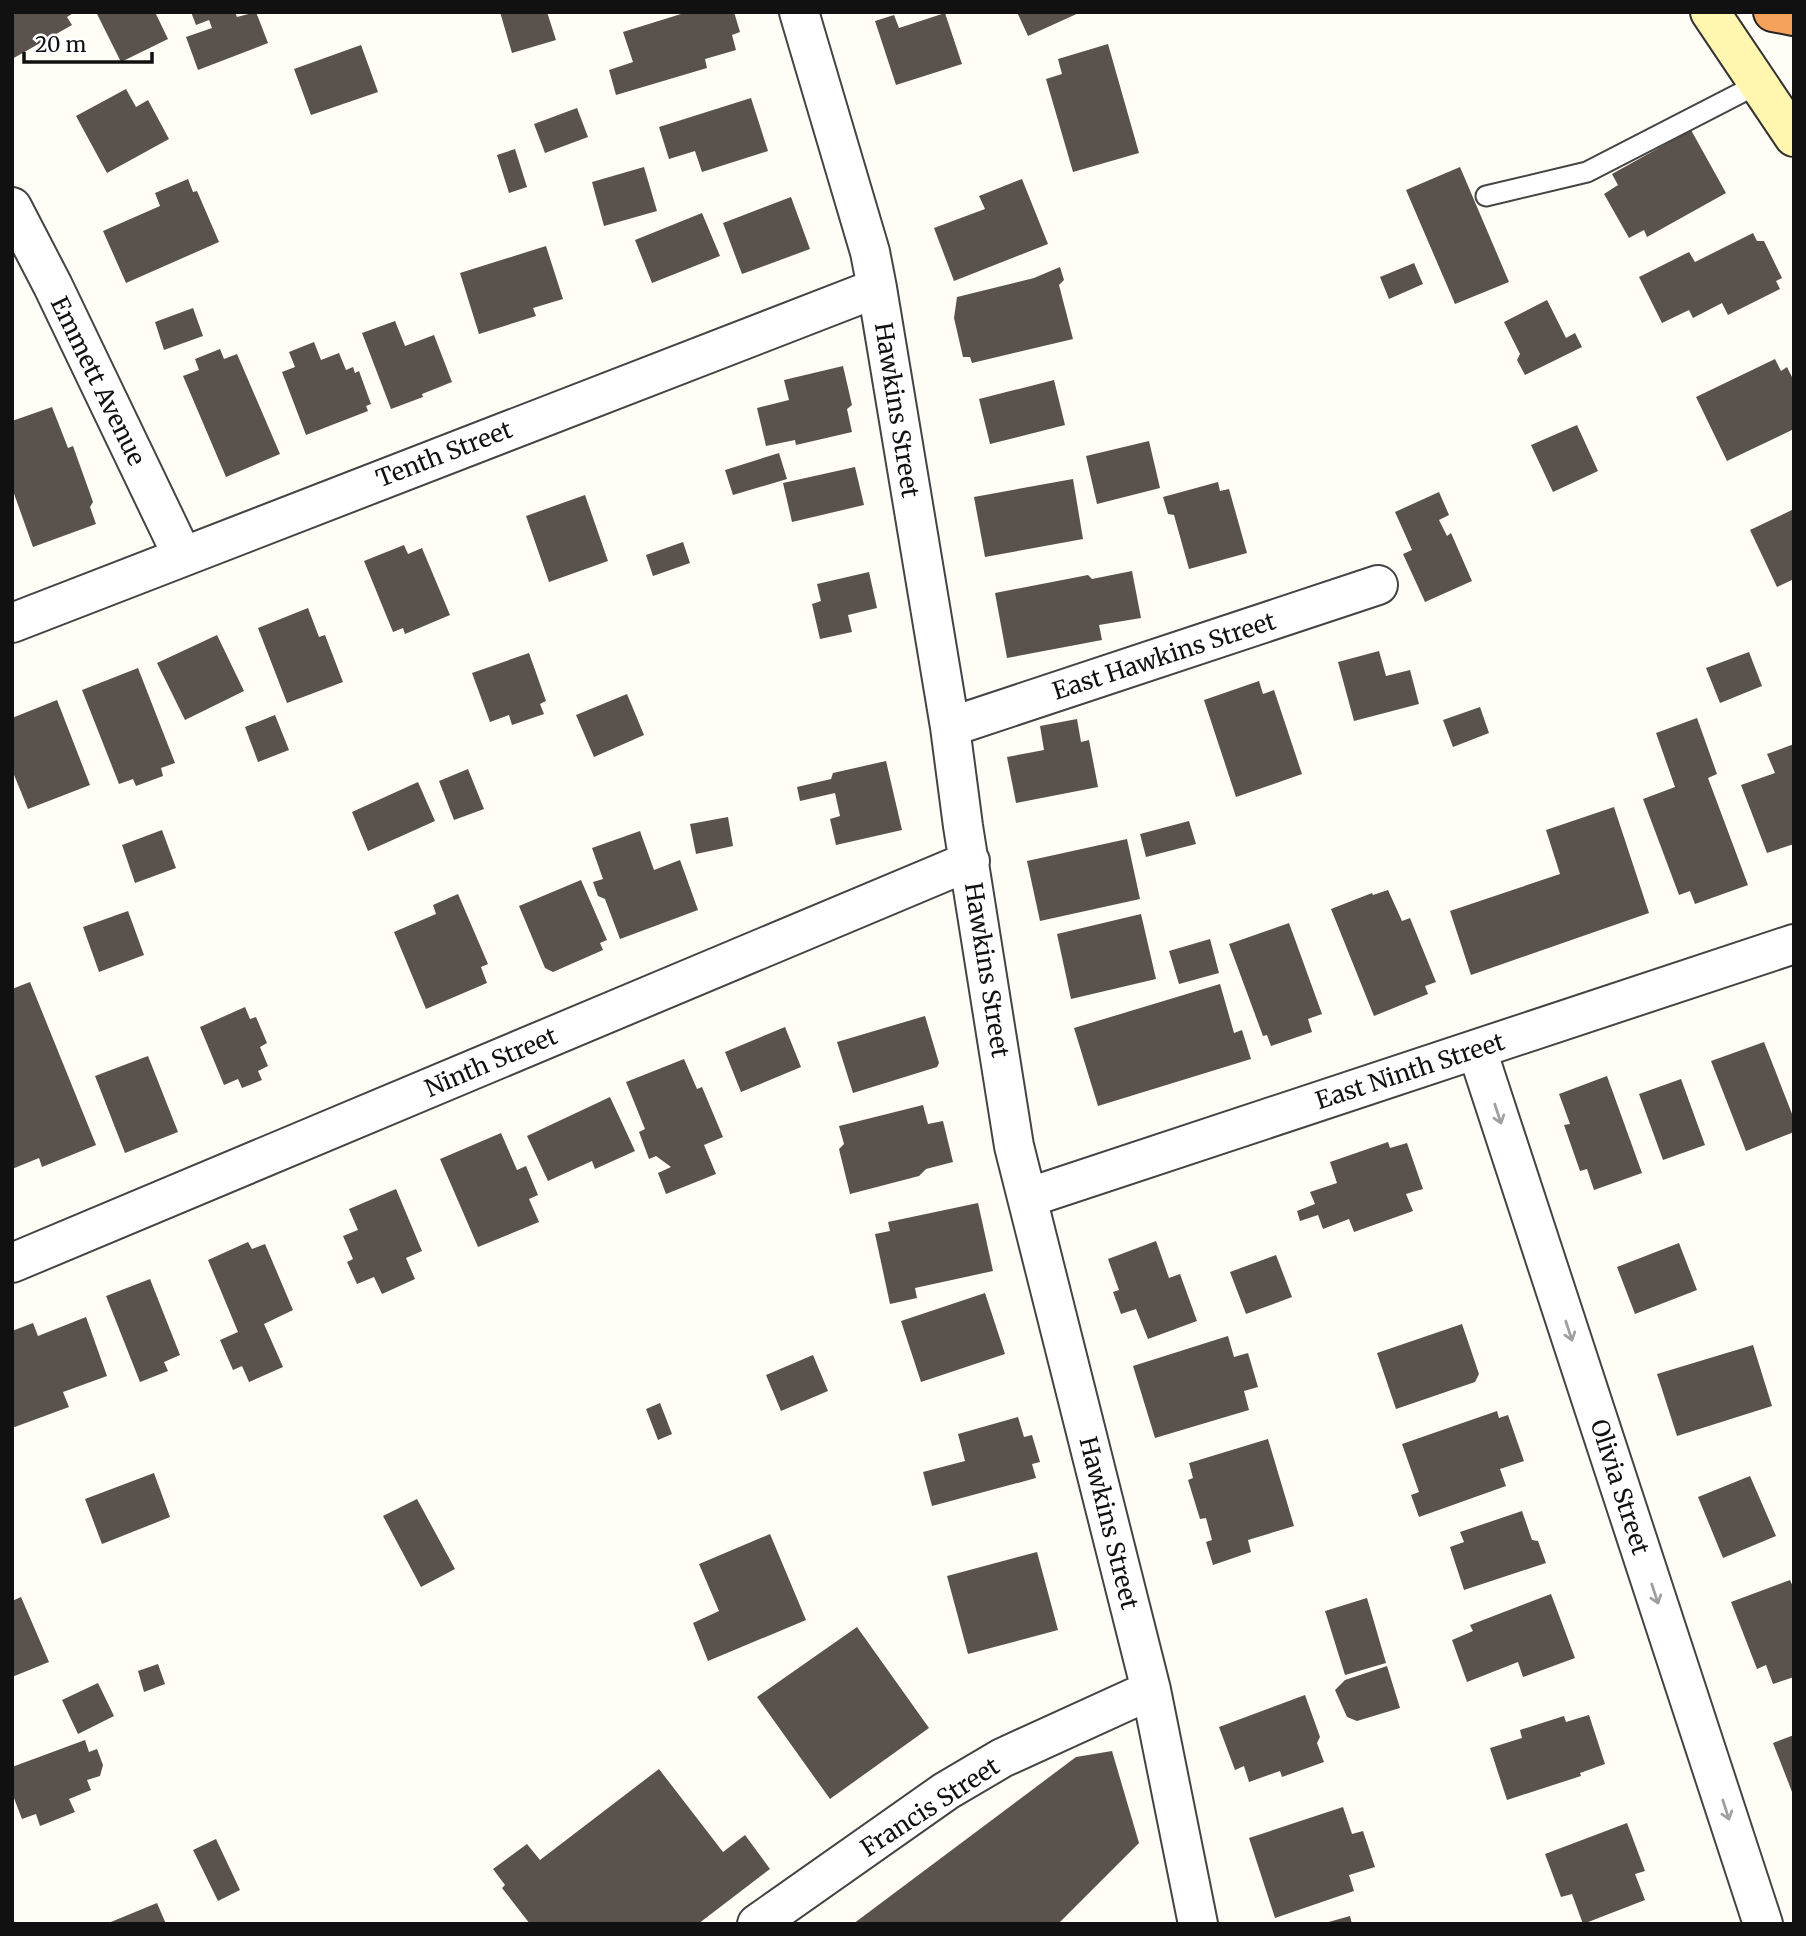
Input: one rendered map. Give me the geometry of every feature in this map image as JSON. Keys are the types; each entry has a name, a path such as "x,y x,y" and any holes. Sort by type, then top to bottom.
{"highway":[{"path":"1773,12 1794,16"}],"main road":[{"path":"1710,12 1794,137"}],"street":[{"name":"Hawkins Street","path":"799,12 870,252 877,288 950,727 1014,1146 1151,1690 1198,1924"},
{"name":"Emmett Avenue","path":"12,207 53,286 182,555"},
{"name":"Tenth Street","path":"12,623 877,288"},
{"name":"East Hawkins Street","path":"950,727 1378,585"},
{"name":"Ninth Street","path":"12,1263 970,861"},
{"name":"East Ninth Street","path":"1027,1198 1794,944"},
{"name":"Olivia Street","path":"1477,1050 1763,1924"},
{"name":"Francis Street","path":"757,1924 946,1791 1002,1758 1151,1690"}],"lane":[{"path":"1486,196 1587,172 1758,84"}],"building":[{"path":"12,12 75,12 67,17 72,25 12,59"},
{"path":"96,12 155,12 168,39 121,62"},
{"path":"191,12 235,12 237,17 256,12 268,43 198,70 186,37 212,28 209,20 196,25"},
{"path":"500,12 547,12 556,40 512,53"},
{"path":"680,12 734,12 740,32 732,35 736,50 705,59 707,68 616,95 609,70 633,62 623,32 681,14"},
{"path":"1017,12 1081,12 1028,36"},
{"path":"945,13 962,64 896,85 875,21 894,15 899,28"},
{"path":"1108,44 1139,153 1073,172 1046,79 1062,74 1058,59"},
{"path":"361,45 378,92 311,115 294,69"},
{"path":"126,89 136,107 148,100 169,139 107,173 76,116"},
{"path":"751,98 768,151 702,172 695,151 669,159 659,127"},
{"path":"577,108 588,137 545,153 534,124"},
{"path":"1691,130 1726,193 1647,237 1644,230 1629,238 1604,194 1618,185 1612,174"},
{"path":"515,149 527,187 509,193 497,155"},
{"path":"644,167 657,211 604,226 592,182"},
{"path":"1460,167 1509,282 1455,304 1406,190"},
{"path":"188,179 193,192 197,191 219,242 126,283 103,231 160,206 155,193"},
{"path":"1022,179 1048,244 954,281 934,228 985,209 979,196"},
{"path":"791,197 810,249 742,274 723,223"},
{"path":"702,213 720,256 652,283 635,240"},
{"path":"1753,233 1757,241 1764,241 1782,278 1776,281 1780,289 1728,315 1722,303 1693,318 1689,310 1662,323 1639,277 1689,252 1695,262"},
{"path":"546,246 563,299 533,308 536,316 479,334 460,273"},
{"path":"1414,263 1423,284 1389,299 1380,277"},
{"path":"1060,267 1064,280 1059,285 1073,339 972,363 970,357 963,357 954,318 957,297 1034,278"},
{"path":"1547,300 1566,338 1575,333 1582,347 1525,375 1517,360 1520,354 1504,322"},
{"path":"193,308 203,336 164,350 155,322"},
{"path":"395,321 405,346 434,335 452,382 391,409 362,333"},
{"path":"314,342 321,360 339,353 346,370 353,367 355,373 359,371 371,404 366,406 368,411 306,435 282,372 295,367 289,352"},
{"path":"220,349 224,359 237,354 280,454 226,477 183,376 199,370 195,359"},
{"path":"1775,359 1781,371 1787,367 1794,381 1794,429 1727,461 1696,397"},
{"path":"843,366 852,405 847,409 852,432 796,445 795,440 766,446 757,408 789,400 784,380"},
{"path":"1054,380 1065,425 990,444 979,399"},
{"path":"52,407 68,448 73,446 93,502 90,507 96,524 33,547 12,488 12,421"},
{"path":"1577,425 1598,471 1553,492 1531,445"},
{"path":"1149,441 1160,488 1097,504 1086,456"},
{"path":"779,453 787,479 733,495 725,470"},
{"path":"855,467 864,505 792,522 783,483"},
{"path":"1073,479 1083,539 985,557 974,497"},
{"path":"1218,482 1220,491 1229,489 1247,553 1189,569 1174,515 1168,514 1163,497"},
{"path":"1439,492 1449,515 1439,520 1447,536 1451,533 1472,581 1425,602 1403,554 1412,550 1395,512"},
{"path":"585,495 608,561 549,582 526,516"},
{"path":"1794,509 1794,579 1777,587 1750,530"},
{"path":"683,542 690,563 653,576 646,555"},
{"path":"404,545 408,554 422,548 450,615 405,634 403,628 393,632 364,561"},
{"path":"1132,571 1141,618 1099,625 1102,640 1007,658 995,593 1088,575 1092,579"},
{"path":"869,572 877,608 848,615 852,632 820,639 812,604 821,601 817,584"},
{"path":"308,608 319,637 325,635 343,682 287,703 258,628"},
{"path":"217,635 244,691 185,720 157,663"},
{"path":"1379,651 1386,676 1410,670 1419,704 1354,721 1338,662"},
{"path":"1749,652 1762,686 1720,703 1706,668"},
{"path":"529,653 546,701 540,704 544,714 512,725 509,715 490,722 472,673"},
{"path":"138,668 175,763 161,768 163,776 136,786 133,779 119,784 82,690"},
{"path":"1259,681 1263,694 1274,690 1302,774 1236,797 1204,700"},
{"path":"627,694 644,735 594,757 576,715"},
{"path":"57,700 90,785 28,809 12,770 12,718"},
{"path":"1480,707 1489,733 1453,747 1443,720"},
{"path":"275,715 289,750 258,762 245,727"},
{"path":"1697,718 1717,774 1708,778 1748,885 1695,904 1690,891 1679,895 1643,799 1675,787 1656,733"},
{"path":"1077,719 1081,742 1089,740 1098,787 1016,803 1007,757 1044,750 1040,726"},
{"path":"1794,744 1794,844 1767,853 1741,785 1775,773 1767,754"},
{"path":"886,761 902,830 836,845 830,819 840,816 835,793 800,801 797,787 831,779 833,773"},
{"path":"468,769 484,809 454,820 439,781"},
{"path":"418,782 435,821 368,851 352,812"},
{"path":"1614,807 1649,913 1471,975 1450,911 1560,874 1546,830"},
{"path":"728,817 733,846 696,854 690,824"},
{"path":"1189,821 1196,844 1146,857 1140,834"},
{"path":"162,830 176,868 135,883 122,845"},
{"path":"640,831 654,870 680,860 698,910 620,939 605,899 598,896 593,882 603,879 592,848"},
{"path":"1127,839 1140,899 1040,921 1027,861"},
{"path":"581,880 607,940 600,943 603,950 553,972 545,968 519,906"},
{"path":"1388,890 1402,921 1410,918 1436,982 1425,986 1428,994 1374,1016 1331,909 1372,893 1373,895"},
{"path":"458,894 488,964 481,967 487,983 426,1009 394,932 436,914 433,905"},
{"path":"128,911 144,955 99,972 83,927"},
{"path":"1141,914 1156,979 1071,999 1057,934"},
{"path":"1289,923 1322,1014 1308,1019 1312,1032 1271,1046 1267,1035 1263,1036 1229,944"},
{"path":"1210,939 1219,973 1179,984 1169,951"},
{"path":"30,982 96,1145 42,1167 39,1158 12,1169 12,989"},
{"path":"1220,984 1234,1033 1242,1030 1251,1059 1098,1106 1074,1028"},
{"path":"245,1007 250,1019 256,1017 267,1043 260,1047 268,1066 258,1071 262,1080 242,1088 238,1079 224,1085 200,1027"},
{"path":"925,1016 939,1063 937,1067 853,1093 837,1042"},
{"path":"785,1027 801,1067 741,1092 725,1052"},
{"path":"1764,1042 1794,1119 1794,1132 1746,1151 1711,1061"},
{"path":"148,1056 178,1132 125,1153 95,1076"},
{"path":"684,1059 697,1089 702,1087 723,1137 704,1145 716,1174 666,1194 658,1173 671,1167 656,1156 649,1159 639,1132 645,1129 626,1082"},
{"path":"1607,1076 1642,1173 1594,1190 1587,1169 1580,1171 1564,1125 1570,1124 1559,1094"},
{"path":"1681,1079 1705,1145 1663,1160 1639,1094"},
{"path":"610,1097 635,1151 595,1169 592,1161 548,1181 527,1136"},
{"path":"923,1105 928,1124 943,1121 953,1162 926,1169 919,1176 850,1194 839,1149 844,1144 839,1126"},
{"path":"501,1133 517,1170 526,1166 538,1195 529,1199 539,1222 478,1247 440,1159"},
{"path":"1388,1142 1390,1148 1407,1143 1423,1189 1406,1194 1413,1211 1354,1232 1349,1219 1323,1229 1318,1215 1300,1221 1297,1211 1315,1204 1310,1192 1337,1183 1330,1162"},
{"path":"396,1189 422,1251 406,1258 415,1279 382,1294 374,1277 357,1284 347,1262 353,1259 343,1236 358,1230 349,1209"},
{"path":"978,1203 993,1271 915,1288 917,1298 890,1304 875,1234 890,1231 888,1222"},
{"path":"1156,1241 1169,1278 1180,1274 1197,1321 1148,1339 1136,1309 1121,1314 1113,1292 1119,1290 1108,1259"},
{"path":"248,1242 252,1249 265,1244 293,1310 264,1324 283,1367 249,1382 242,1366 233,1370 220,1340 238,1332 208,1260"},
{"path":"1679,1243 1697,1290 1635,1314 1617,1267"},
{"path":"1276,1255 1292,1297 1246,1314 1230,1272"},
{"path":"150,1279 180,1355 164,1362 168,1371 140,1382 106,1296"},
{"path":"985,1293 1005,1354 921,1382 901,1321"},
{"path":"86,1317 107,1376 63,1392 69,1407 12,1428 12,1331 33,1323 38,1336"},
{"path":"1462,1324 1479,1374 1475,1382 1396,1409 1377,1353"},
{"path":"1228,1336 1234,1357 1248,1353 1258,1387 1244,1391 1249,1410 1155,1438 1133,1366"},
{"path":"1753,1345 1772,1406 1677,1436 1657,1374"},
{"path":"813,1355 828,1391 781,1411 766,1375"},
{"path":"660,1403 672,1434 658,1440 646,1409"},
{"path":"1497,1411 1499,1418 1508,1415 1524,1461 1500,1469 1506,1486 1419,1517 1411,1495 1419,1492 1402,1444"},
{"path":"1018,1417 1024,1437 1032,1435 1040,1462 1032,1464 1036,1478 932,1506 923,1472 965,1461 958,1434"},
{"path":"1268,1439 1294,1526 1248,1540 1251,1552 1213,1565 1206,1542 1212,1540 1206,1518 1200,1519 1188,1480 1193,1478 1189,1463"},
{"path":"154,1473 170,1517 102,1544 85,1499"},
{"path":"1750,1476 1776,1536 1723,1558 1698,1497"},
{"path":"417,1499 455,1569 421,1587 383,1516"},
{"path":"1522,1511 1532,1540 1538,1541 1546,1563 1464,1590 1450,1547 1464,1542 1460,1532"},
{"path":"770,1534 806,1620 708,1661 693,1623 719,1611 699,1564"},
{"path":"1037,1552 1058,1630 968,1654 947,1576"},
{"path":"1790,1580 1794,1589 1794,1677 1773,1684 1766,1665 1757,1669 1731,1602"},
{"path":"1551,1594 1575,1658 1523,1677 1518,1662 1467,1682 1452,1640 1473,1631 1470,1625"},
{"path":"21,1597 49,1662 12,1677 12,1601"},
{"path":"1367,1598 1386,1663 1345,1675 1325,1611"},
{"path":"857,1627 929,1728 830,1799 757,1697"},
{"path":"158,1664 165,1684 144,1692 138,1671"},
{"path":"1387,1666 1400,1708 1357,1721 1347,1717 1335,1690 1345,1680"},
{"path":"98,1683 114,1716 78,1734 62,1700"},
{"path":"1305,1695 1320,1737 1317,1743 1324,1762 1282,1777 1280,1771 1249,1782 1244,1766 1235,1770 1219,1727"},
{"path":"1589,1715 1605,1764 1580,1773 1581,1776 1507,1800 1490,1748 1522,1738 1520,1730 1564,1716 1566,1722"},
{"path":"1794,1735 1794,1797 1773,1743"},
{"path":"85,1740 89,1752 97,1749 103,1765 100,1776 87,1780 91,1790 69,1799 75,1812 40,1826 36,1814 22,1819 12,1793 12,1767"},
{"path":"1112,1751 1139,1843 1058,1924 853,1924 1076,1757"},
{"path":"659,1769 723,1852 745,1835 770,1869 698,1924 530,1924 502,1888 505,1885 493,1869 527,1844 540,1860"},
{"path":"1343,1807 1352,1834 1363,1831 1375,1867 1349,1875 1354,1891 1275,1918 1249,1838"},
{"path":"1627,1823 1645,1871 1635,1874 1645,1900 1583,1924 1572,1894 1561,1897 1545,1854"},
{"path":"216,1839 240,1890 218,1901 193,1850"},
{"path":"157,1903 166,1924 106,1924"},
{"path":"1350,1916 1352,1924 1325,1924 1325,1923"}]}
